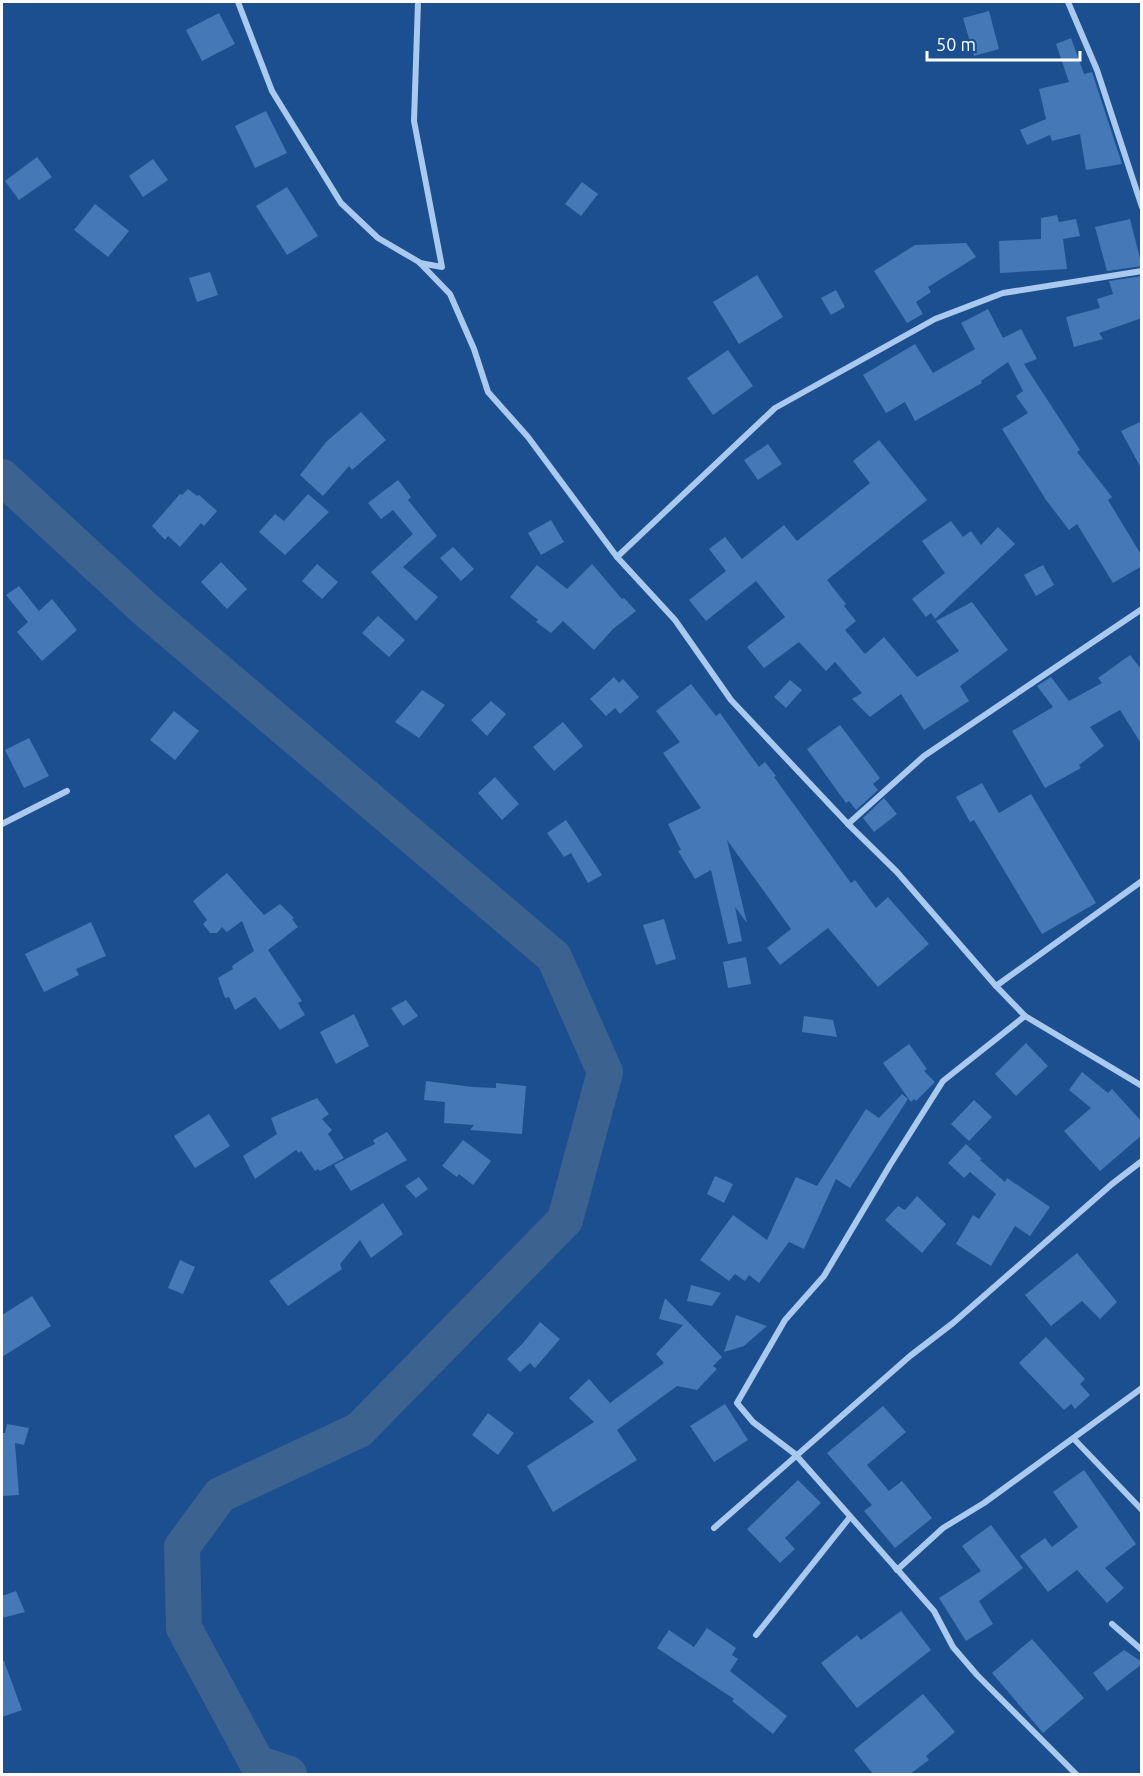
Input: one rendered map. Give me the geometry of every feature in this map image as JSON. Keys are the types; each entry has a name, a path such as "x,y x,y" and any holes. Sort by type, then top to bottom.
{"street":[{"path":"237,2 272,91 341,203 378,238 419,262 450,294 474,349 488,392 528,437 617,557 675,620 731,700 848,824 897,872 1025,1016 1142,1086"},
{"path":"418,2 414,121 442,267 419,262"},
{"path":"1068,2 1096,70 1142,207"},
{"path":"617,557 775,408 936,319 1003,293 1142,271"},
{"path":"848,824 924,756 1142,609"},
{"path":"2,824 67,791"},
{"path":"996,986 1142,881"},
{"path":"1025,1016 943,1081 890,1164 824,1276 784,1320 737,1403 753,1422 795,1454 934,1611 953,1647 977,1676 1076,1774"},
{"path":"714,1528 795,1454 910,1356 953,1323 1112,1184 1142,1161"},
{"path":"897,1570 943,1528 984,1503 1142,1388"},
{"path":"1074,1439 1142,1510"},
{"path":"756,1635 849,1516"},
{"path":"1112,1624 1142,1650"}],"building":[{"path":"989,11 999,49 974,56 963,18"},
{"path":"219,13 235,44 202,61 186,30"},
{"path":"1071,38 1084,74 1092,72 1122,164 1086,170 1080,134 1052,141 1050,135 1027,145 1020,130 1046,119 1039,89 1069,82 1056,44"},
{"path":"266,111 287,153 255,168 235,126"},
{"path":"37,157 52,177 19,200 5,181"},
{"path":"153,159 168,180 143,197 129,176"},
{"path":"582,182 598,194 581,216 565,204"},
{"path":"287,187 318,236 287,255 256,206"},
{"path":"95,204 129,231 108,257 74,230"},
{"path":"1057,215 1059,222 1076,219 1080,236 1063,239 1067,269 1000,273 999,241 1041,239 1041,218"},
{"path":"1130,219 1142,266 1107,271 1095,227"},
{"path":"966,243 976,257 928,287 931,292 916,302 923,314 907,323 874,271 915,245"},
{"path":"210,272 218,295 197,302 189,278"},
{"path":"757,275 783,317 739,344 713,302"},
{"path":"1142,276 1142,318 1099,333 1103,339 1074,347 1066,317 1100,308 1097,299 1113,294 1109,281"},
{"path":"836,290 845,307 831,315 821,298"},
{"path":"988,309 1003,338 1021,329 1037,359 1024,364 1080,450 1077,452 1112,497 1108,500 1142,556 1142,566 1113,583 1077,524 1069,530 1046,500 1002,429 1028,413 1016,396 1023,391 1008,362 981,381 982,383 915,421 905,402 886,413 863,375 915,344 933,373 975,349 961,323"},
{"path":"728,350 753,386 713,415 687,378"},
{"path":"361,412 386,440 352,470 349,466 323,496 300,475 327,441"},
{"path":"1142,421 1142,470 1121,431"},
{"path":"879,440 927,500 827,580 856,621 845,630 865,654 884,637 917,677 959,651 936,621 972,602 1008,650 960,686 969,701 924,730 901,694 870,717 852,699 862,693 835,662 826,671 799,642 764,668 747,647 785,617 756,581 706,621 689,600 726,571 709,549 725,537 742,559 784,525 797,541 870,483 853,461"},
{"path":"768,444 782,464 758,480 744,460"},
{"path":"398,480 411,497 408,500 437,536 403,567 438,597 416,621 371,572 413,534 393,510 381,519 368,503"},
{"path":"188,489 197,496 199,495 217,511 204,526 201,523 180,547 168,536 165,540 152,526 180,494 182,495"},
{"path":"308,494 329,512 285,555 259,532 275,514 284,521"},
{"path":"551,520 564,542 541,555 528,533"},
{"path":"951,521 963,537 971,531 981,545 998,527 1015,544 935,619 931,613 926,617 912,599 945,573 922,541"},
{"path":"453,547 474,569 461,581 440,558"},
{"path":"221,562 247,589 227,609 201,582"},
{"path":"317,564 338,582 322,599 302,581"},
{"path":"592,564 622,599 624,598 636,611 613,629 594,650 563,621 551,633 510,597 537,565 567,589"},
{"path":"1043,565 1054,585 1036,596 1024,575"},
{"path":"19,586 39,611 52,599 77,630 42,661 17,632 28,622 6,595"},
{"path":"378,616 405,640 389,657 362,633"},
{"path":"1130,655 1142,670 1142,745 1120,710 1090,727 1104,746 1079,765 1081,768 1045,788 1012,731 1053,707 1037,686 1051,677 1069,701 1102,683 1098,678"},
{"path":"614,677 619,683 623,679 639,697 620,714 615,708 606,716 590,699"},
{"path":"790,680 802,690 786,708 774,697"},
{"path":"691,684 716,716 720,713 759,767 765,762 851,883 855,880 876,908 888,897 929,944 878,987 828,928 780,965 767,948 791,929 727,840 747,923 735,907 742,941 728,944 711,870 695,879 678,851 681,850 668,824 701,808 663,753 680,742 656,711"},
{"path":"422,690 445,705 419,738 395,722"},
{"path":"491,701 506,714 487,736 471,720"},
{"path":"174,711 199,731 175,760 150,740"},
{"path":"563,722 583,746 554,771 533,747"},
{"path":"840,725 880,778 873,784 878,790 856,810 849,801 846,803 807,749"},
{"path":"29,738 49,776 24,788 5,750"},
{"path":"495,777 519,804 502,820 478,793"},
{"path":"982,783 999,813 1031,794 1096,903 1042,934 974,820 970,822 956,797"},
{"path":"884,798 897,814 874,832 863,818"},
{"path":"566,820 602,875 588,883 571,853 564,857 547,833"},
{"path":"227,873 264,915 280,904 294,918 292,919 298,927 268,950 302,1001 298,1003 305,1015 280,1030 255,997 235,1010 229,997 225,998 218,978 233,969 232,966 254,951 242,921 227,932 222,927 217,933 210,933 203,924 207,920 193,901"},
{"path":"664,919 676,959 656,965 643,925"},
{"path":"91,922 106,956 76,969 79,975 44,992 25,954"},
{"path":"746,957 751,984 728,988 723,962"},
{"path":"406,1000 418,1016 403,1026 391,1008"},
{"path":"354,1014 369,1046 336,1064 320,1032"},
{"path":"804,1016 833,1020 837,1037 802,1032"},
{"path":"1026,1043 1048,1066 1016,1096 995,1074"},
{"path":"909,1044 927,1069 924,1071 935,1082 916,1101 914,1099 911,1102 883,1063"},
{"path":"1082,1072 1108,1093 1112,1089 1142,1122 1142,1135 1100,1171 1064,1131 1091,1108 1069,1090"},
{"path":"426,1081 473,1087 496,1088 496,1083 526,1086 522,1134 470,1130 474,1125 444,1123 445,1102 424,1100"},
{"path":"902,1094 908,1099 850,1188 836,1179 804,1249 789,1242 759,1283 749,1275 745,1281 735,1274 729,1281 700,1260 733,1215 767,1240 796,1177 817,1186 866,1109 879,1118"},
{"path":"317,1098 329,1114 322,1119 332,1130 328,1134 344,1158 320,1171 318,1169 315,1171 301,1151 299,1153 296,1150 255,1179 243,1156 277,1134 271,1118"},
{"path":"974,1100 992,1117 969,1141 951,1124"},
{"path":"209,1114 230,1146 195,1168 174,1136"},
{"path":"387,1132 407,1160 351,1191 334,1165 375,1144 373,1140"},
{"path":"463,1140 491,1161 473,1185 459,1174 457,1177 442,1166"},
{"path":"966,1144 1005,1182 1007,1178 1050,1207 1030,1236 1015,1226 991,1266 956,1244 973,1215 979,1219 996,1194 970,1172 964,1178 948,1163"},
{"path":"715,1176 733,1184 724,1203 707,1194"},
{"path":"419,1177 428,1189 416,1198 405,1186"},
{"path":"917,1196 946,1224 922,1253 885,1220 898,1206 905,1210"},
{"path":"383,1203 403,1234 371,1258 360,1240 340,1264 342,1269 288,1306 269,1281"},
{"path":"1077,1253 1117,1302 1100,1319 1082,1301 1051,1326 1025,1295"},
{"path":"180,1260 195,1267 183,1294 168,1288"},
{"path":"691,1285 721,1293 712,1306 687,1301"},
{"path":"32,1296 51,1326 2,1357 2,1315"},
{"path":"665,1298 722,1357 713,1366 717,1369 697,1390 677,1386 617,1430 637,1460 553,1512 527,1466 594,1422 569,1398 589,1379 610,1403 664,1363 656,1354 683,1325 659,1319"},
{"path":"736,1315 767,1326 744,1346 724,1352"},
{"path":"540,1322 560,1339 535,1368 530,1363 520,1372 507,1359"},
{"path":"1046,1337 1085,1379 1080,1384 1090,1395 1075,1409 1071,1404 1064,1410 1019,1363"},
{"path":"725,1404 748,1440 714,1462 690,1426"},
{"path":"883,1406 906,1432 867,1465 889,1491 902,1481 932,1518 895,1548 864,1511 872,1505 827,1453"},
{"path":"488,1413 514,1433 498,1455 472,1435"},
{"path":"7,1424 29,1428 24,1445 15,1443 19,1495 2,1496 2,1433 5,1433"},
{"path":"1084,1470 1136,1544 1105,1568 1124,1588 1107,1603 1077,1570 1048,1592 1020,1556 1045,1538 1052,1547 1078,1527 1053,1492"},
{"path":"798,1480 821,1503 785,1538 795,1549 780,1563 747,1529"},
{"path":"991,1525 1023,1568 979,1601 993,1624 966,1641 939,1598 981,1571 962,1546"},
{"path":"16,1591 25,1612 2,1618 2,1596"},
{"path":"901,1611 931,1650 857,1708 821,1663 857,1635 861,1640"},
{"path":"707,1628 736,1648 732,1655 738,1659 730,1671 787,1716 773,1734 732,1701 734,1699 657,1648 669,1630 694,1647"},
{"path":"1032,1639 1084,1698 1043,1733 992,1673"},
{"path":"1124,1650 1142,1664 1107,1691 1093,1673"},
{"path":"2,1661 4,1661 22,1710 2,1717"},
{"path":"923,1694 955,1732 926,1756 929,1760 910,1774 873,1774 854,1750"}],"waterway":[{"path":"2,477 145,609 554,957 605,1072 565,1220 359,1430 220,1495 182,1547 184,1628 257,1763 289,1774"}]}
